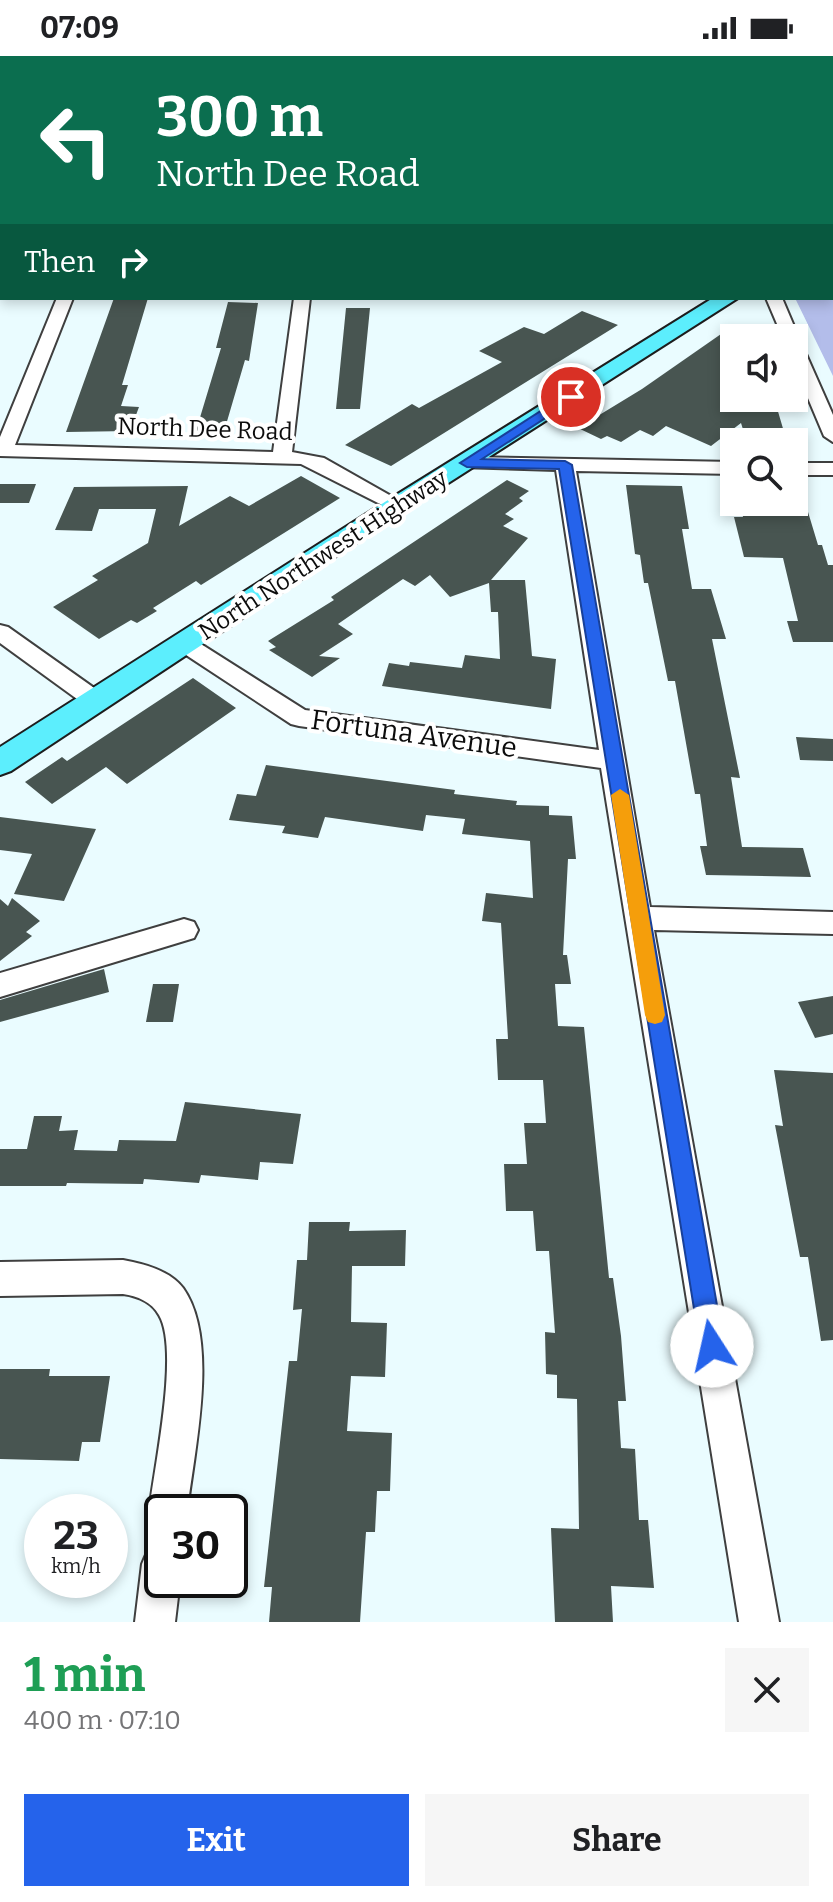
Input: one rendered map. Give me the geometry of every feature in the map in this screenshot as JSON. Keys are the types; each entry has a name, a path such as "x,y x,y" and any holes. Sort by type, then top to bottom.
{"main road":[{"name":"North Northwest Highway","path":"0,763 397,505 725,300"}],"street":[{"path":"2,450 64,300"},
{"path":"282,457 302,300"},
{"path":"775,300 785,324"},
{"path":"808,378 833,436"},
{"name":"North Dee Road","path":"2,450 282,457 317,462 397,505"},
{"path":"467,463 720,468"},
{"path":"565,465 638,918 759,1622"},
{"path":"808,469 833,469"},
{"path":"0,632 96,701"},
{"name":"Fortuna Avenue","path":"185,644 299,718 615,761"},
{"path":"638,918 833,923"},
{"path":"2,981 184,930"},
{"path":"0,1279 123,1277 146,1281 170,1299 183,1327 186,1358 170,1494"},
{"path":"155,1622 158,1598"}],"shaded area":[{"path":"796,300 833,300 833,376"}],"building":[{"path":"113,300 147,300 122,385 128,385 121,406 139,407 130,431 66,432"},
{"path":"228,302 258,303 249,361 245,360 223,435 195,434 221,348 216,348"},
{"path":"346,308 370,308 360,409 336,409"},
{"path":"582,311 618,325 391,466 345,445 412,404 419,408 502,362 479,351 524,327 544,334"},
{"path":"720,335 720,412 778,412 783,428 743,428 741,423 734,428 720,428 720,439 711,446 666,426 653,436 640,430 621,442 607,436 601,439 578,428 642,389"},
{"path":"301,476 340,498 201,585 196,581 153,608 157,611 137,623 131,620 99,639 53,607 98,580 92,576 148,543 156,509 99,509 92,531 55,530 74,487 188,486 179,526 230,496 249,506"},
{"path":"507,480 529,491 519,498 523,501 505,514 514,519 503,526 528,538 491,580 525,580 532,656 556,659 551,709 382,686 389,663 409,666 410,662 462,668 465,655 500,659 498,612 491,612 489,583 450,597 430,575 415,586 403,579 338,624 353,634 319,656 340,658 312,677 269,650 276,647 268,641 334,600 331,597"},
{"path":"0,484 36,484 29,503 0,503"},
{"path":"626,485 682,486 689,529 682,529 692,589 711,589 726,639 712,639 740,778 731,777 742,847 803,848 811,877 706,875 700,846 707,846 700,794 695,794 675,681 668,681 648,583 644,583 640,555 635,554"},
{"path":"808,512 818,545 822,545 828,565 833,565 833,642 793,642 787,621 798,621 783,558 744,557 734,517 808,516"},
{"path":"193,678 236,708 127,784 106,767 52,804 25,782 62,757 67,761"},
{"path":"796,737 833,739 833,761 800,760"},
{"path":"266,765 455,790 454,794 517,801 516,805 549,806 549,815 572,816 576,859 568,859 563,955 567,955 571,984 555,984 558,1026 584,1027 609,1278 613,1278 621,1336 626,1401 618,1401 621,1448 635,1449 639,1520 648,1520 654,1588 611,1586 613,1622 555,1622 551,1528 579,1529 577,1399 557,1398 557,1375 546,1374 545,1332 555,1333 549,1251 536,1251 533,1211 506,1211 504,1164 527,1164 524,1123 546,1123 543,1080 498,1080 496,1039 508,1039 501,923 482,921 486,893 533,898 530,841 462,834 465,819 426,815 423,831 325,817 318,838 282,833 285,826 229,820 237,794 256,796"},
{"path":"0,817 96,829 64,901 14,894 32,854 0,850"},
{"path":"12,898 40,921 26,932 32,936 0,961 0,899 8,906"},
{"path":"104,969 109,992 0,1022 0,1000"},
{"path":"153,984 179,984 173,1022 146,1022"},
{"path":"833,996 833,1034 815,1038 798,1002"},
{"path":"774,1070 833,1073 833,1340 821,1341 808,1257 800,1257 775,1125 783,1126"},
{"path":"185,1102 301,1114 293,1164 260,1162 258,1180 201,1175 199,1183 144,1179 143,1184 0,1186 0,1149 27,1149 34,1116 62,1116 59,1131 78,1130 74,1150 117,1151 119,1140 176,1141"},
{"path":"309,1222 350,1222 349,1231 406,1230 405,1266 352,1266 351,1322 387,1323 385,1377 351,1376 347,1431 392,1433 390,1491 377,1491 375,1532 366,1532 360,1622 269,1622 272,1587 264,1587 289,1361 297,1361 302,1309 293,1310 297,1260 307,1260"},
{"path":"0,1369 50,1369 49,1376 110,1376 100,1442 82,1442 79,1461 0,1459"}],"slow traffic":[{"path":"620,795 655,1015"}],"route":[{"path":"571,397 467,463 565,465 638,918 712,1346"}]}
